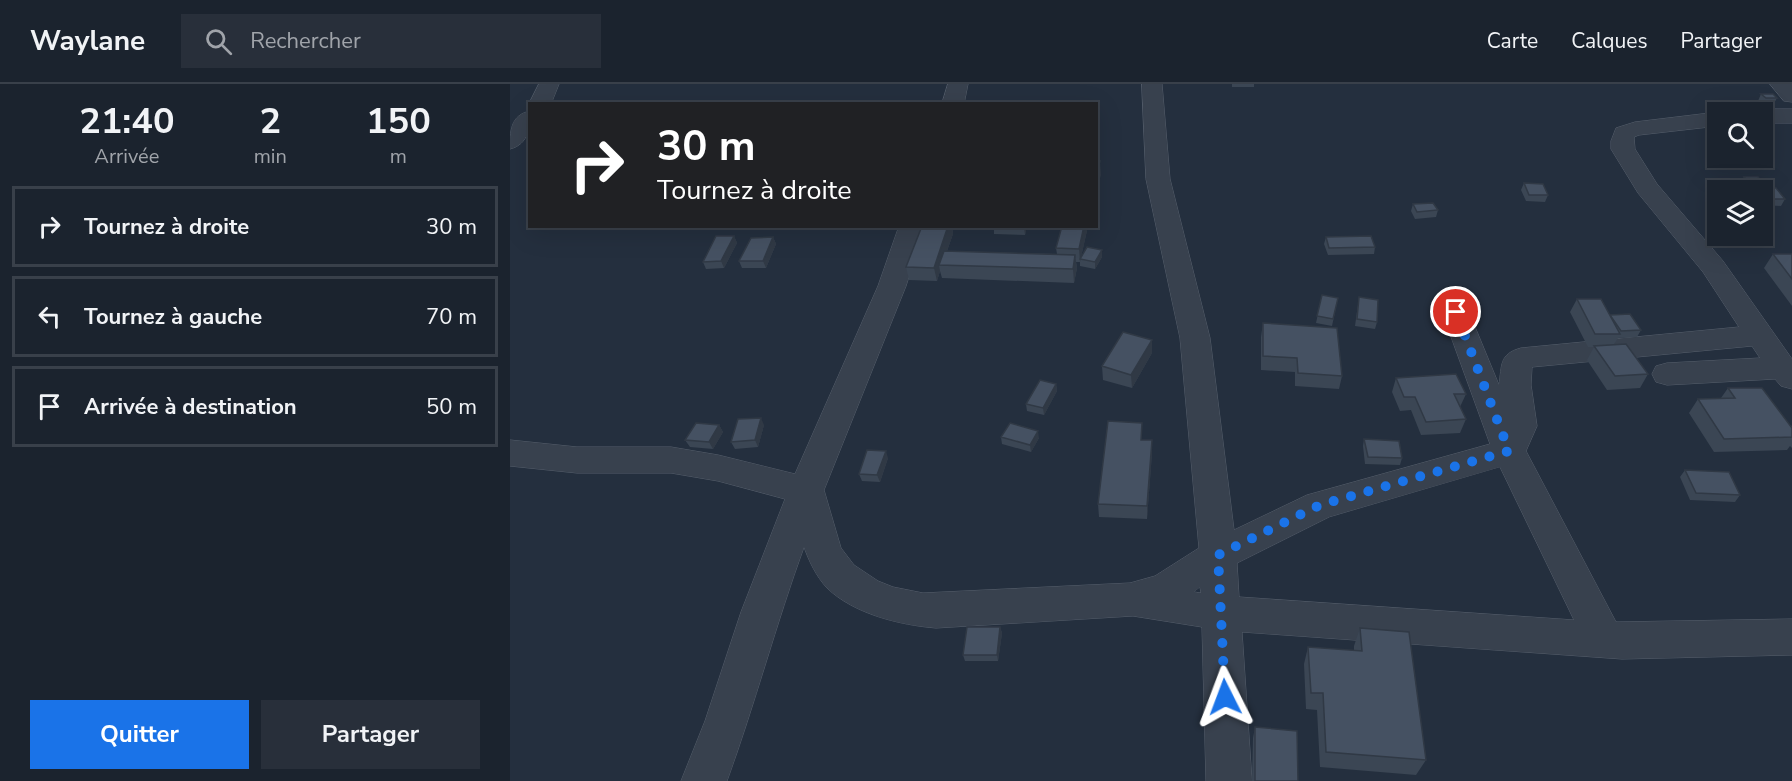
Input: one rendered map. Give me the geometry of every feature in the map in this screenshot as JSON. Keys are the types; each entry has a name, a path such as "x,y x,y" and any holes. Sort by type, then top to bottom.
{"street":[{"path":"541,102 549,84"},
{"path":"954,102 958,84"},
{"path":"1152,84 1158,179 1195,338 1218,555 1229,781"},
{"path":"1780,84 1792,96"},
{"path":"1773,116 1792,116"},
{"path":"1707,119 1635,129 1624,133 1623,149 1647,188 1713,267 1787,373"},
{"path":"510,142 528,120"},
{"path":"704,781 727,721 761,612 816,464 892,286 911,228"},
{"path":"1456,312 1509,451 1604,639"},
{"path":"807,491 814,520 830,564 852,585 887,602 913,610 936,612 1130,600 1150,596 1168,588 1218,555 1320,505 1509,451 1521,426 1515,385 1518,360 1521,358 1760,336"},
{"path":"1667,374 1787,373"},
{"path":"510,453 577,460 671,460 718,468 807,491"},
{"path":"1130,600 1221,613 1622,641 1792,637"}],"building":[{"path":"1761,94 1773,94 1777,98 1766,98"},
{"path":"1744,177 1758,177 1760,180 1746,180"},
{"path":"1524,183 1543,184 1548,195 1529,195"},
{"path":"1773,188 1776,188 1785,199 1773,199"},
{"path":"1433,203 1438,210 1417,212 1413,204"},
{"path":"921,228 947,228 934,268 906,267"},
{"path":"1061,228 1084,228 1079,249 1056,248"},
{"path":"716,236 734,236 721,261 703,262"},
{"path":"1371,236 1375,247 1329,248 1326,237"},
{"path":"773,237 763,261 739,261 751,238"},
{"path":"1087,247 1102,250 1095,262 1080,259"},
{"path":"944,251 1075,255 1073,269 939,265"},
{"path":"1773,254 1792,254 1792,279"},
{"path":"1322,295 1338,298 1333,319 1317,316"},
{"path":"1359,297 1378,300 1377,322 1357,319"},
{"path":"1577,299 1601,299 1620,334 1595,334"},
{"path":"1630,314 1641,330 1621,331 1610,315"},
{"path":"1263,323 1337,328 1342,376 1298,373 1297,358 1263,356"},
{"path":"1123,332 1152,340 1131,375 1102,366"},
{"path":"1626,344 1648,374 1615,376 1594,346"},
{"path":"1456,374 1466,394 1454,394 1466,419 1426,422 1415,397 1404,397 1396,378"},
{"path":"1040,380 1056,384 1043,408 1026,404"},
{"path":"1728,388 1762,388 1792,428 1792,437 1724,439 1698,399 1735,398"},
{"path":"761,418 755,440 731,442 738,419"},
{"path":"1108,421 1142,423 1141,440 1152,440 1147,506 1098,504"},
{"path":"696,423 719,425 709,442 685,440"},
{"path":"1010,423 1038,431 1030,445 1001,437"},
{"path":"1364,439 1399,441 1402,458 1368,457"},
{"path":"867,450 886,451 877,475 859,474"},
{"path":"1685,470 1729,472 1740,495 1696,493"},
{"path":"967,627 1000,627 997,655 963,655"},
{"path":"1360,628 1409,632 1426,760 1326,752 1323,693 1311,693 1308,647 1362,651"},
{"path":"1255,727 1297,731 1298,781 1255,781"}],"route":[{"path":"1225,697 1218,555 1320,505 1509,451 1456,312"}]}
